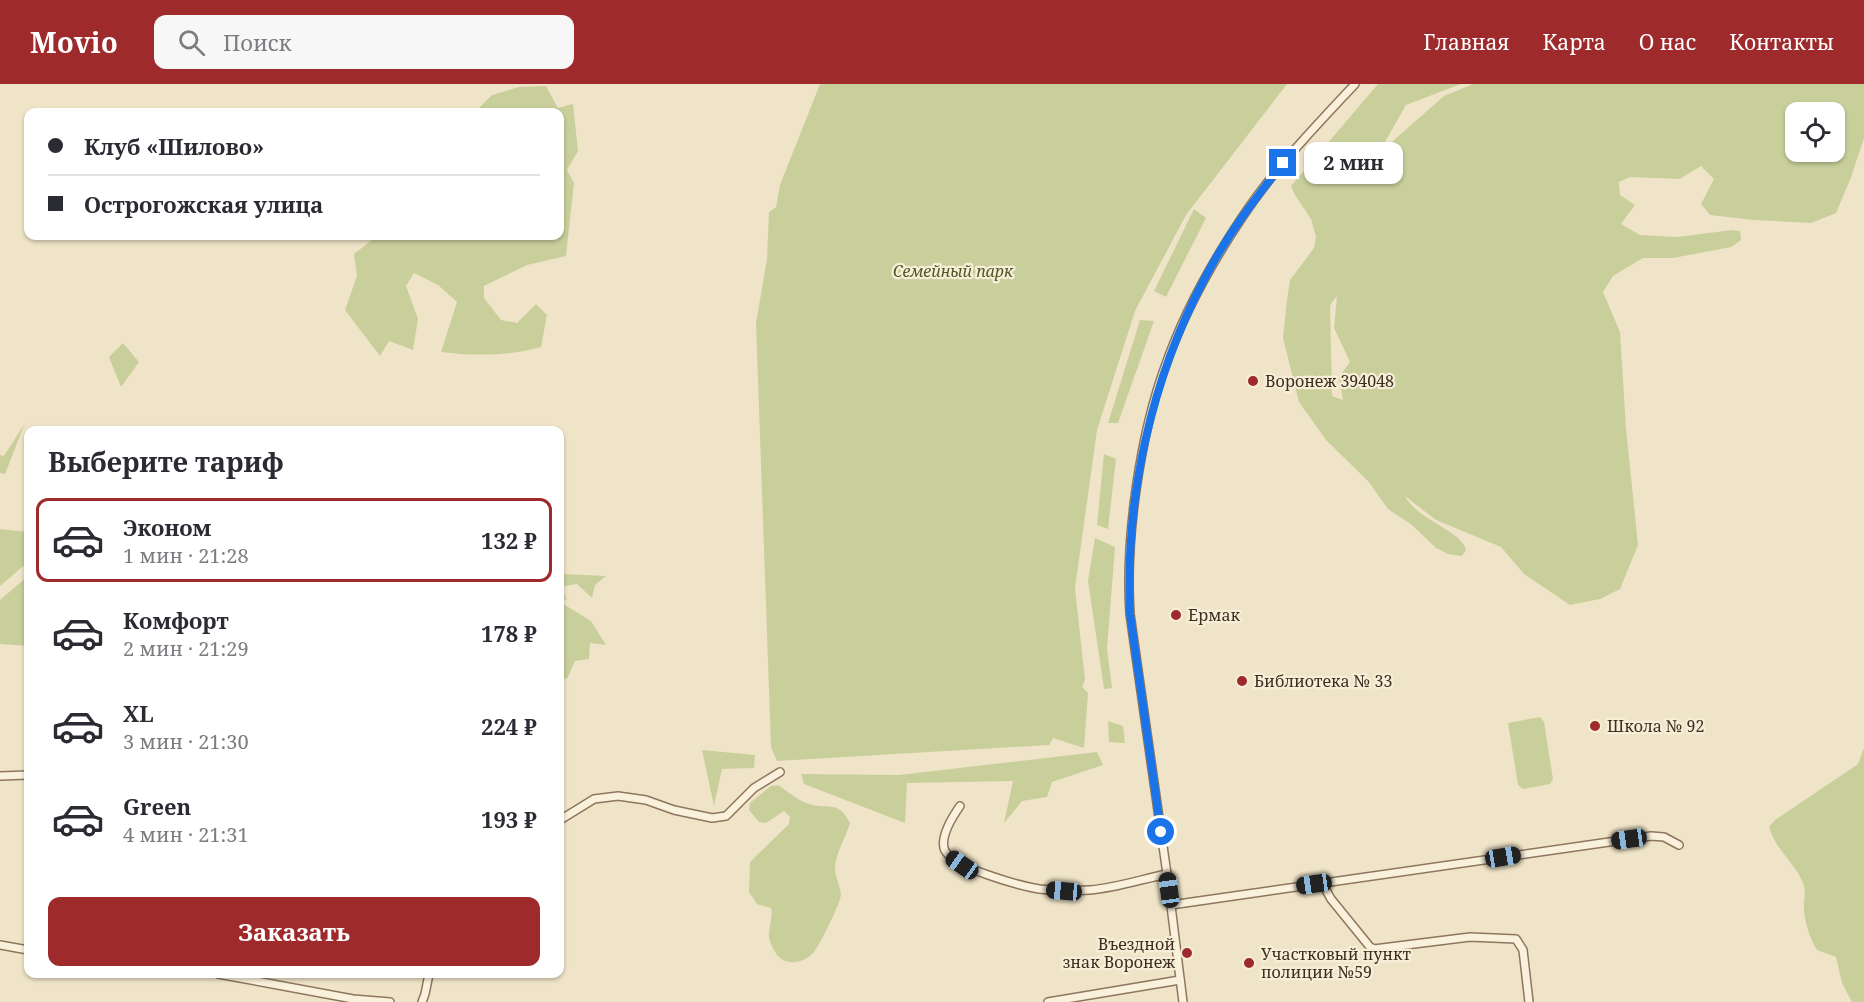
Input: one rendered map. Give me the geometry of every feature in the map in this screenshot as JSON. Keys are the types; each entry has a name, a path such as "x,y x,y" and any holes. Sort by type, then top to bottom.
{"street":[{"path":"1183,1002 1172,905 1130,614 1128,583 1137,486 1155,397 1166,363 1215,259 1283,163 1355,84"},
{"path":"564,818 594,799 618,796 646,800 674,810 712,818 726,816 754,788 780,772"},
{"path":"0,776 24,775"},
{"path":"960,806 945,837 944,848 948,855 970,869 1037,888 1064,891 1092,890 1167,874"},
{"path":"1172,905 1651,836 1664,837 1679,845"},
{"path":"1322,883 1331,899 1374,949 1454,938 1516,939 1523,951 1529,1002"},
{"path":"0,945 24,949"},
{"path":"240,978 354,999 390,1002"},
{"path":"422,1002 428,978"},
{"path":"1048,1002 1180,980"}],"green space":[{"name":"Семейный парк","path":"820,84 1287,84 1186,215 1135,311 1097,430 1075,588 1085,680 1082,687 1088,693 1084,748 1053,738 1049,745 777,761 771,747 756,323 767,259 769,212 776,207 780,185"},
{"path":"1378,84 1461,84 1406,105 1370,168 1372,172 1394,140 1444,96 1473,84 1864,84 1864,138 1850,180 1836,213 1811,223 1710,215 1701,204 1714,179 1701,166 1680,179 1630,177 1619,182 1620,195 1635,205 1621,224 1640,235 1678,237 1732,230 1740,231 1741,240 1731,247 1673,258 1643,258 1613,276 1603,292 1620,332 1626,428 1638,545 1620,589 1600,599 1570,605 1524,574 1501,547 1436,520 1405,496 1419,512 1456,536 1466,550 1462,556 1448,554 1436,548 1412,525 1388,509 1368,481 1326,440 1299,402 1283,338 1290,280 1314,248 1316,237 1311,219 1291,186","holes":["1337,296 1334,328 1350,362 1339,377 1343,400 1332,396 1330,305"]},
{"path":"546,86 558,108 479,108 492,95 519,87"},
{"path":"573,104 578,151 567,170 574,183 566,256 527,265 484,286 484,298 501,320 517,323 536,304 547,315 541,347 491,354 441,352 457,302 438,285 414,273 406,286 418,319 413,350 389,341 380,356 345,310 357,276 354,254 372,240 564,240 564,108 558,108"},
{"path":"1194,209 1206,218 1166,297 1154,291"},
{"path":"1140,320 1154,321 1118,423 1108,423"},
{"path":"123,343 139,362 121,387 109,357"},
{"path":"25,423 5,474 0,473 0,455 4,456"},
{"path":"1104,454 1116,459 1108,529 1097,525"},
{"path":"0,529 24,532 24,565 0,586"},
{"path":"1095,538 1115,547 1107,648 1112,688 1104,689 1088,581"},
{"path":"564,574 606,576 595,585 592,598 577,584 564,586"},
{"path":"24,579 24,646 0,644 0,600"},
{"path":"564,604 591,621 606,645 590,643 589,659 575,661 567,679 564,678"},
{"path":"1540,717 1544,722 1553,779 1550,784 1523,789 1518,785 1508,723"},
{"path":"1108,721 1123,726 1125,743 1109,742"},
{"path":"1864,748 1864,1002 1852,1002 1842,983 1836,957 1817,950 1812,941 1805,915 1803,883 1776,842 1769,827 1775,820 1858,764"},
{"path":"702,750 755,755 754,768 722,769 714,806"},
{"path":"1097,752 1103,765 1052,782 1047,797 1022,801 1004,823 1013,781 907,783 905,823 804,784 801,774 899,775"},
{"path":"778,785 806,803 841,810 850,823 836,862 835,871 841,894 838,906 814,952 806,959 796,962 786,961 776,953 769,940 771,908 757,904 749,892 750,862 789,824 790,817 784,811 766,823 759,822 749,810 750,803 771,786"}],"place":[{"name":"Воронеж 394048","path":"1253,381"},
{"name":"Ермак","path":"1176,615"},
{"name":"Библиотека № 33","path":"1242,681"},
{"name":"Школа № 92","path":"1595,726"},
{"name":"Въездной знак Воронеж","path":"1187,953"},
{"name":"Участковый пункт полиции №59","path":"1249,963"}],"route":[{"path":"1161,832 1130,614 1128,583 1139,476 1155,397 1178,334 1215,259 1242,217 1283,163"}]}
